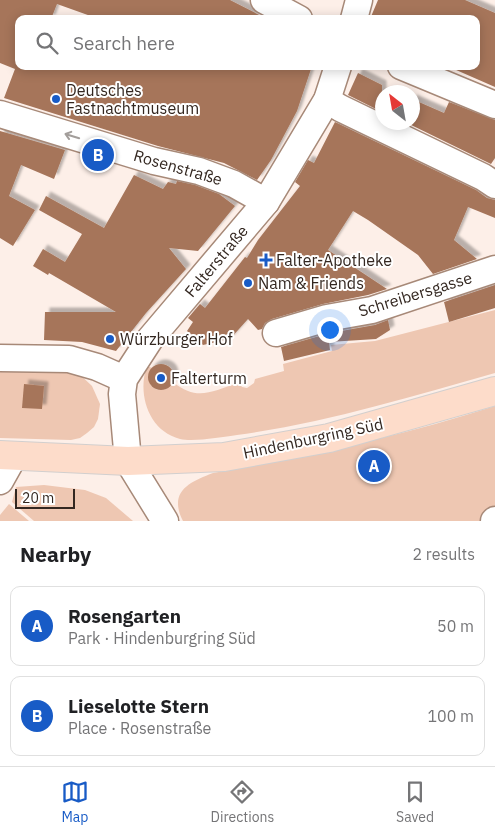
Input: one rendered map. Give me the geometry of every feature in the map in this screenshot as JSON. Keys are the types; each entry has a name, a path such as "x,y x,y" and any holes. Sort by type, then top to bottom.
{"main road":[{"name":"Hindenburgring Süd","path":"7,456 128,462 224,457 328,438 495,391"}],"street":[{"path":"264,0 292,15"},
{"path":"355,15 359,0"},
{"name":"Falterstraße","path":"124,379 150,339 266,202 326,100 337,70"},
{"path":"411,70 495,105"},
{"path":"326,100 483,176 495,185"},
{"name":"Rosenstraße","path":"0,114 154,160 198,171 234,184 266,202"},
{"name":"Schreibersgasse","path":"276,333 327,318 372,310 495,269"},
{"path":"0,358 69,360 98,367 124,379 122,394 128,462 165,521"},
{"path":"0,481 7,456"}],"shaded area":[{"path":"495,310 495,373 367,408 270,430 208,439 186,440 169,435 160,428 153,420 145,399 143,388 147,366 152,368 149,374 151,385 159,390 164,390 173,382 190,392 197,393 205,393 239,383 242,387 247,388 254,383 255,379 284,371 283,364 332,351 331,345 375,341"},
{"path":"0,367 75,370 92,386 100,404 98,419 94,427 80,438 71,440 0,438"},
{"path":"495,406 495,508 484,521 183,521 179,511 178,503 183,490 196,480 213,473 355,444 425,427"},
{"path":"44,485 85,490 106,498 133,521 34,521 12,502 16,487"},
{"path":"9,504 29,521 0,521 0,515"}],"building":[{"path":"0,0 230,0 259,15 88,15 57,4 53,15 15,15 15,69 0,63"},
{"path":"378,0 465,0 495,13 495,87 456,70 480,70 480,15 372,15"},
{"path":"15,69 311,70 297,111 271,160 257,180 224,163 158,146 4,98"},
{"path":"358,73 382,85 375,85 375,108 348,95"},
{"path":"420,102 444,113 449,102 495,120 495,158 491,164 420,129"},
{"path":"335,122 476,190 487,198 495,200 495,218 468,207 454,240 477,259 433,274 418,255 353,211 328,250 387,289 368,295 323,304 272,319 265,323 262,329 258,330 248,319 230,339 203,345 187,331 193,322 188,318 200,304 205,308 245,257 247,258 258,240 300,186 295,182 308,160 314,163"},
{"path":"0,131 65,150 54,179 21,165 9,196 35,210 13,246 0,238"},
{"path":"134,175 163,189 168,182 176,184 177,181 195,185 219,194 235,206 198,251 169,248 186,269 146,313 116,351 82,342 44,340 45,312 116,312 49,273 48,275 33,266 43,249 65,262 82,234 39,210 46,196 104,228"},
{"path":"495,285 495,308 449,322 444,302"},
{"path":"388,320 390,330 376,339 329,342 330,350 284,361 281,347 330,333 375,325"},
{"name":"Falterturm","path":"161,364 170,368 174,377 170,386 161,390 152,386 148,377 152,368"},
{"path":"24,384 44,386 42,409 22,408"}],"place":[{"name":"Deutsches Fastnachtmuseum","path":"56,99"},
{"name":"Lieselotte Stern","path":"98,155"},
{"name":"Falter-Apotheke","path":"266,260"},
{"name":"Nam & Friends","path":"248,283"},
{"name":"Würzburger Hof","path":"110,339"},
{"name":"Falterturm","path":"161,378"},
{"name":"Rosengarten","path":"374,466"}]}
